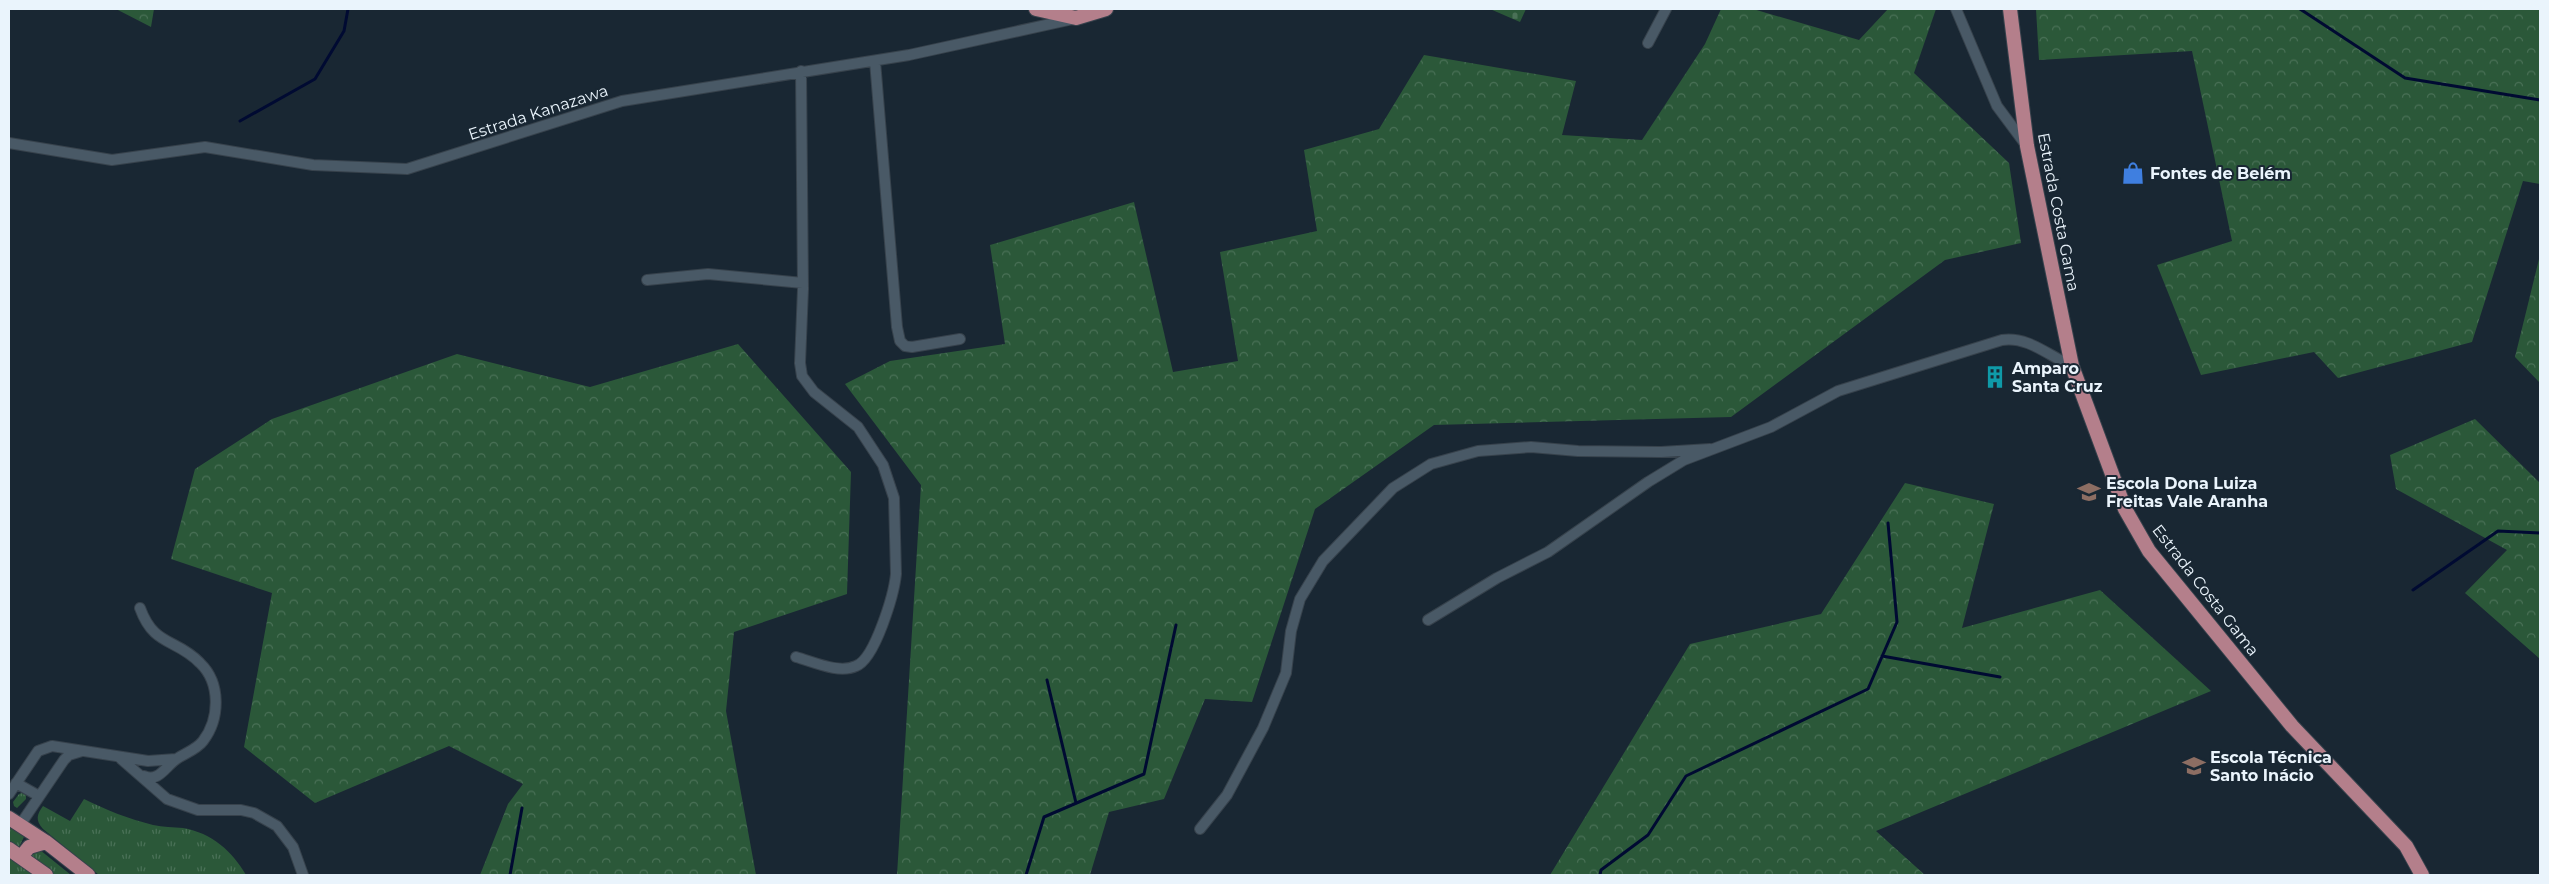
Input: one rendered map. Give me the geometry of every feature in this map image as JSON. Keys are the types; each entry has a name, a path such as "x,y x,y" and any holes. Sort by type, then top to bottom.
{"main road":[{"path":"1036,9 1076,18 1106,9"},
{"name":"Estrada Costa Gama","path":"2010,9 2027,146 2072,366 2125,509 2149,551 2292,726 2406,846 2422,875"},
{"path":"14,822 46,842 88,875"},
{"path":"21,857 29,847 46,842"},
{"path":"9,849 46,875"}],"street":[{"path":"1648,43 1666,9"},
{"path":"1956,9 1997,106 2027,146"},
{"name":"Estrada Kanazawa","path":"9,143 112,160 205,147 313,165 408,169 622,101 801,71 875,61 976,42 1076,18"},
{"path":"875,61 897,327 900,341 905,346 912,347 960,339"},
{"path":"796,657 840,669 855,667 865,661 872,650 892,595 896,574 894,498 883,465 858,427 814,392 802,376 800,363 803,283 801,71"},
{"path":"647,280 708,274 803,283"},
{"path":"1428,620 1497,578 1548,552 1648,482 1684,460 1771,427 1838,391 2002,340 2015,338 2025,340 2072,366"},
{"path":"1200,828 1227,795 1263,728 1286,673 1292,631 1300,599 1323,561 1393,488 1431,464 1478,451 1530,447 1578,451 1652,452 1710,449"},
{"path":"140,608 148,628 187,652 202,664 215,692 215,714 207,734 195,748 177,758 156,778 144,776"},
{"path":"9,794 38,751 52,746 148,761 177,758"},
{"path":"14,822 39,796 64,760 82,750"},
{"path":"120,758 144,776 162,796 198,810 241,810 265,818 278,826 293,847 303,875"},
{"path":"148,761 159,767 164,790 172,800"},
{"path":"16,783 39,796"}],"green space":[{"path":"116,9 154,9 151,27"},
{"path":"1490,9 1526,9 1520,22"},
{"path":"1721,9 1753,9 1859,40 1888,9 1936,9 1914,73 2009,163 2021,243 1945,260 1731,417 1434,425 1315,509 1252,702 1205,699 1164,799 1109,812 1090,875 897,875 921,485 845,384 890,361 1005,344 990,245 1134,202 1173,372 1238,361 1220,252 1317,231 1304,150 1379,129 1424,55 1576,81 1562,135 1642,140 1705,44"},
{"path":"2036,9 2540,9 2540,184 2523,181 2472,342 2338,378 2314,352 2201,375 2157,265 2232,241 2192,51 2039,60"},
{"path":"2540,255 2540,383 2515,357"},
{"path":"738,344 851,472 847,594 734,632 726,711 756,875 480,875 508,804 523,784 449,746 315,803 244,747 272,593 171,559 195,469 272,419 457,354 590,387"},
{"path":"2475,419 2540,483 2540,659 2465,593 2507,550 2396,489 2390,455"},
{"path":"1905,483 1994,504 1962,628 2100,590 2211,691 1876,831 1925,875 1550,875 1690,644 1821,614"},
{"path":"22,793 26,795 26,799 17,808 13,802"},
{"path":"84,799 144,823 183,828 203,834 228,851 246,875 99,875 43,829 38,820 38,814 43,806 70,821"},
{"path":"9,825 24,837 18,849 9,841"},
{"path":"40,850 71,875 53,875 31,856 32,852"},
{"path":"9,855 36,875 9,875"}],"waterway":[{"path":"240,121 315,79 344,31 348,9"},
{"path":"2300,9 2405,78 2540,100"},
{"path":"1600,875 1601,870 1648,835 1686,776 1868,689 1897,622 1888,523"},
{"path":"2413,590 2498,531 2540,533"},
{"path":"1026,875 1044,817 1144,774 1176,625"},
{"path":"1882,656 2000,677"},
{"path":"1047,680 1076,803"},
{"path":"510,875 522,808"}],"place":[{"name":"Fontes de Belém","path":"2133,173"},
{"name":"Amparo Santa Cruz","path":"1995,377"},
{"name":"Escola Dona Luiza Freitas Vale Aranha","path":"2089,492"},
{"name":"Escola Técnica Santo Inácio","path":"2194,766"}]}
